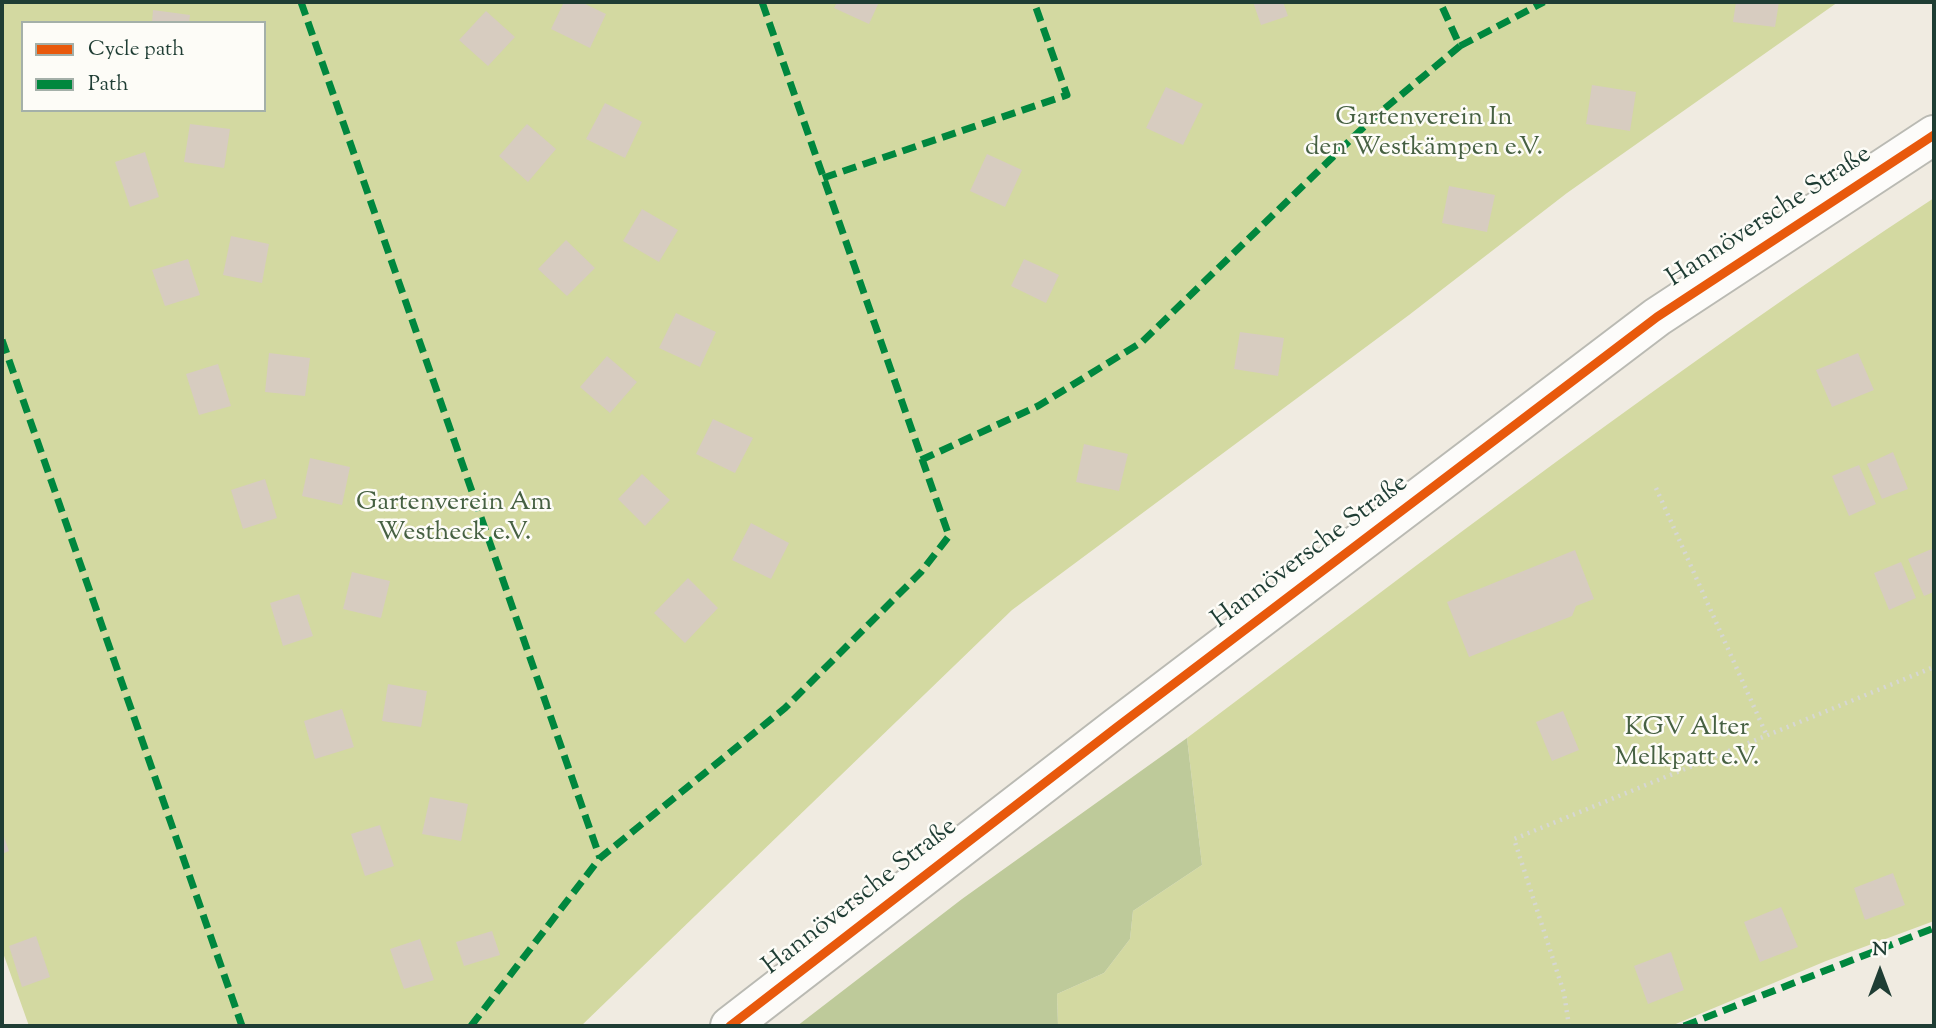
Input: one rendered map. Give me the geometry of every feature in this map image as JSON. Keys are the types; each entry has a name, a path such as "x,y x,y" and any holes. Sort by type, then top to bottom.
{"main road":[{"name":"Hannöversche Straße","path":"730,1026 1117,727 1657,317 1934,135"}],"path":[{"path":"1656,488 1767,736"},
{"path":"1569,1026 1564,993 1514,839 1934,667"}],"green space":[{"name":"Gartenverein Am Westheck e.V.","path":"2,2 1838,2 1567,193 1409,315 1012,610 581,1026 29,1026 2,950"},
{"name":"KGV Alter Melkpatt e.V.","path":"1934,198 1934,921 1826,961 1671,1026 1058,1026 1057,994 1104,973 1130,939 1133,911 1202,865 1187,738 1649,394"},
{"path":"1187,738 1202,865 1133,911 1130,939 1104,973 1057,994 1058,1026 797,1026 962,899"}],"building":[{"path":"564,2 581,2 606,14 590,48 551,29"},
{"path":"837,2 879,2 869,24 834,8"},
{"path":"1253,2 1283,2 1288,16 1261,25"},
{"path":"1736,2 1779,2 1775,27 1733,22"},
{"path":"153,10 190,15 189,21 152,21"},
{"path":"486,11 515,37 488,66 459,40"},
{"path":"1592,85 1636,92 1630,131 1586,124"},
{"path":"1166,87 1203,104 1183,145 1146,128"},
{"path":"605,103 642,122 625,158 586,139"},
{"path":"190,124 230,129 224,168 184,162"},
{"path":"527,124 556,149 528,182 499,156"},
{"path":"145,152 159,197 130,207 115,162"},
{"path":"987,154 1022,170 1005,207 970,191"},
{"path":"1449,186 1495,195 1487,232 1442,223"},
{"path":"642,209 678,230 659,262 623,241"},
{"path":"231,236 269,244 262,283 223,275"},
{"path":"566,240 595,268 567,296 538,269"},
{"path":"188,259 200,295 165,306 152,270"},
{"path":"1024,259 1059,275 1046,303 1011,286"},
{"path":"676,313 716,332 700,367 659,348"},
{"path":"1240,332 1284,338 1278,376 1234,369"},
{"path":"269,353 310,358 305,396 265,392"},
{"path":"1858,353 1874,390 1832,407 1816,370"},
{"path":"607,356 637,382 610,413 580,387"},
{"path":"218,364 231,406 199,415 186,374"},
{"path":"713,419 753,438 735,473 696,454"},
{"path":"1084,444 1128,454 1119,491 1076,482"},
{"path":"1893,452 1908,489 1882,499 1867,464"},
{"path":"310,458 350,467 342,505 302,496"},
{"path":"1859,465 1876,504 1849,516 1832,476"},
{"path":"642,474 670,500 645,526 618,499"},
{"path":"265,479 277,518 243,529 231,490"},
{"path":"751,523 789,543 771,579 732,560"},
{"path":"1934,548 1934,592 1924,596 1908,559"},
{"path":"1575,550 1594,599 1576,606 1572,616 1469,657 1447,602"},
{"path":"1901,562 1916,598 1889,610 1874,573"},
{"path":"352,572 390,581 381,618 343,609"},
{"path":"688,578 718,608 685,643 654,613"},
{"path":"299,594 313,636 283,646 270,603"},
{"path":"388,684 427,691 421,727 382,721"},
{"path":"342,709 354,747 315,759 304,721"},
{"path":"1563,711 1579,750 1552,761 1536,722"},
{"path":"430,797 468,804 461,841 422,834"},
{"path":"380,825 394,866 365,876 351,834"},
{"path":"2,831 9,851 2,854"},
{"path":"1893,873 1905,905 1865,920 1854,888"},
{"path":"1781,907 1798,947 1760,962 1744,922"},
{"path":"492,931 500,955 464,966 456,942"},
{"path":"36,936 50,977 22,987 9,946"},
{"path":"420,939 434,980 404,989 390,949"},
{"path":"1671,952 1684,990 1648,1004 1634,966"}],"marked path":[{"path":"301,2 600,858"},
{"path":"471,1026 600,858 785,708 921,572 949,536 762,2"},
{"path":"823,178 1067,95 1034,2"},
{"path":"921,460 1038,406 1142,342 1372,119 1460,46 1440,2"},
{"path":"1460,46 1544,2"},
{"path":"2,340 242,1026"},
{"path":"1684,1026 1934,928"}],"cycle path":[{"path":"730,1026 1117,727 1657,317 1934,135"}],"park label":[{"name":"Gartenverein In den Westkämpen e.V.","path":"1424,135"}]}
